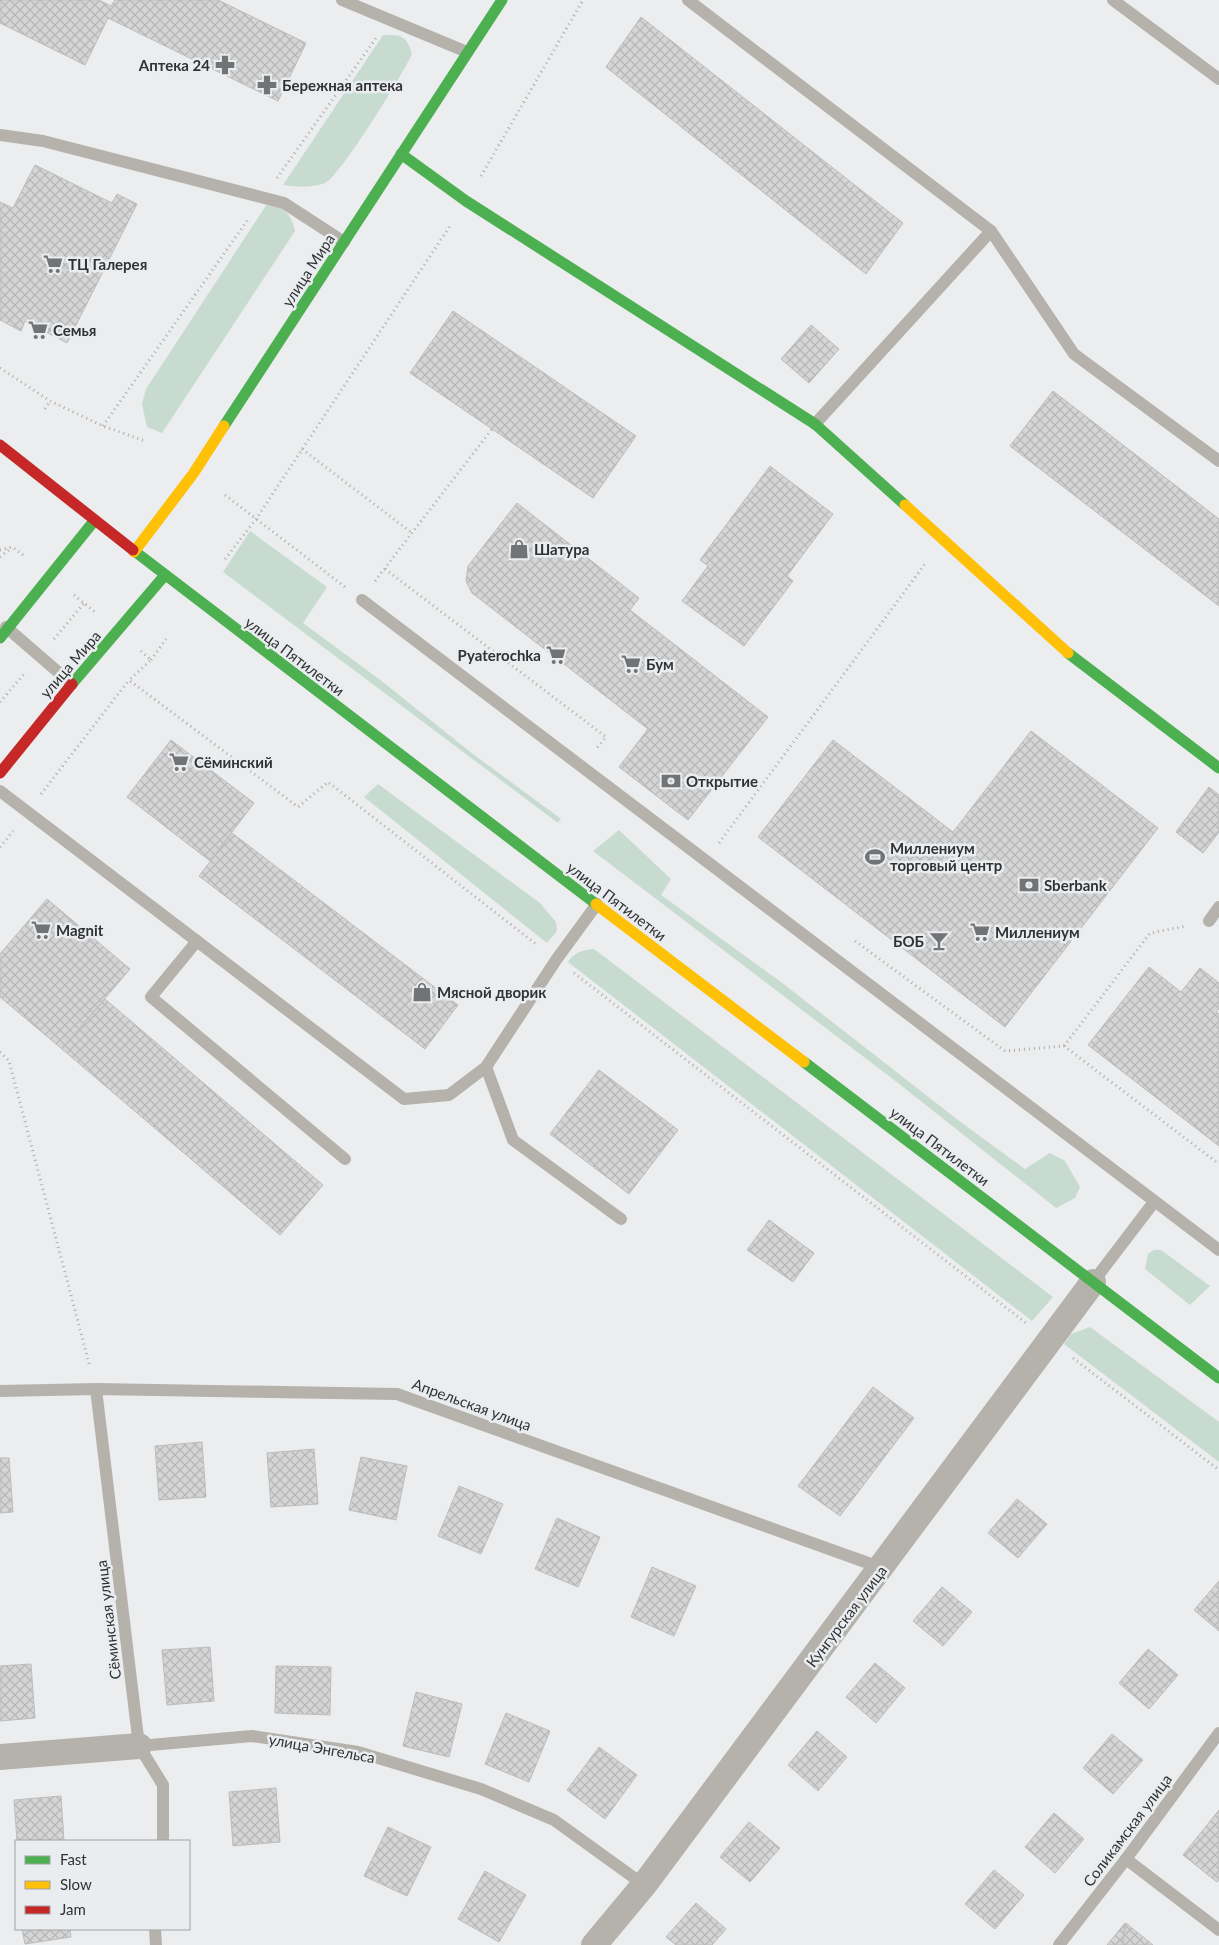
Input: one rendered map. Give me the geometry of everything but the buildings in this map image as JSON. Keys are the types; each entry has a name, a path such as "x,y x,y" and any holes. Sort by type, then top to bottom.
{"main road":[{"name":"улица Мира","path":"134,552 193,474 502,0"},
{"path":"401,154 466,201 815,424 1063,649 1219,768"},
{"name":"улица Пятилетки","path":"0,445 134,552 1219,1378"},
{"path":"3,630 94,521"},
{"name":"улица Мира","path":"0,773 72,684 165,575"}],"street":[{"name":"Кунгурская улица","path":"594,1945 644,1885 882,1568 1093,1282"},
{"name":"улица Энгельса","path":"0,1757 139,1746"}],"lane":[{"path":"342,0 467,52"},
{"path":"688,0 991,231 1074,354 1219,461"},
{"path":"1113,0 1219,79"},
{"path":"0,135 43,141 284,203 344,242"},
{"path":"815,424 991,231"},
{"path":"362,600 1219,1250"},
{"path":"3,630 72,684"},
{"path":"0,791 404,1099 449,1095 486,1067 556,960 597,904"},
{"path":"1209,921 1219,908"},
{"path":"197,941 151,997 346,1159"},
{"path":"486,1067 513,1140 621,1219"},
{"path":"1093,1282 1154,1202"},
{"name":"Апрельская улица","path":"0,1391 96,1390 397,1394 882,1568"},
{"name":"Сёминская улица","path":"96,1390 139,1746 163,1785 162,1840"},
{"name":"Соликамская улица","path":"1059,1945 1126,1859 1219,1733"},
{"name":"улица Энгельса","path":"139,1746 252,1736 358,1752 481,1789 554,1820 644,1885"},
{"path":"1126,1859 1219,1930"},
{"path":"155,1930 156,1945"}],"path":[{"path":"225,559 256,519 466,201 583,0"},
{"path":"0,368 50,401 103,426 145,441"},
{"path":"45,409 50,401"},
{"path":"376,581 492,429"},
{"path":"302,449 412,533"},
{"path":"225,495 362,600"},
{"path":"705,861 943,540"},
{"path":"0,550 12,546"},
{"path":"0,557 12,546"},
{"path":"12,546 26,558"},
{"path":"385,569 606,737"},
{"path":"68,590 95,612"},
{"path":"0,848 129,680 151,660 166,639"},
{"path":"140,650 151,660"},
{"path":"129,680 298,806 328,782 556,960 1219,1470"},
{"path":"719,843 727,848"},
{"path":"1064,1046 1150,933 1209,921"},
{"path":"854,941 1006,1051 1064,1046 1219,1164"},
{"path":"0,1052 9,1061 96,1390"}],"green space":[{"path":"383,35 402,37 408,43 412,54 397,82 357,144 344,163 325,183 304,187 283,185"},
{"path":"267,204 283,209 289,216 295,231 162,433 147,427 142,404 146,389"},
{"path":"250,531 327,587 303,623 561,819 558,823 223,572"},
{"path":"378,784 540,903 556,922 557,931 547,943 364,797"},
{"path":"619,830 671,879 661,895 781,982 958,1120 1025,1169 1050,1153 1065,1161 1080,1187 1075,1198 1056,1208 898,1083 593,851"},
{"path":"594,949 1053,1297 1032,1321 568,962 579,952"},
{"path":"1154,1250 1161,1250 1210,1286 1190,1305 1145,1269 1148,1254"},
{"path":"1090,1327 1219,1422 1219,1462 1064,1344 1071,1334"}],"traffic: fast":[{"path":"224,426 502,0"},
{"path":"401,154 466,201 815,424 905,505"},
{"path":"0,638 94,521"},
{"path":"133,550 596,904"},
{"path":"72,684 165,575"},
{"path":"1068,653 1219,768"},
{"path":"804,1062 1219,1378"}],"traffic: slow":[{"path":"134,552 193,474 224,426"},
{"path":"905,505 1068,653"},
{"path":"596,904 804,1062"}],"traffic: jam":[{"path":"0,445 133,550"},
{"path":"0,773 72,684"}],"place":[{"name":"Аптека 24","path":"225,65"},
{"name":"Бережная аптека","path":"267,85"},
{"name":"ТЦ Галерея","path":"53,264"},
{"name":"Семья","path":"38,330"},
{"name":"Шатура","path":"519,549"},
{"name":"Pyaterochka","path":"556,655"},
{"name":"Бум","path":"631,664"},
{"name":"Сёминский","path":"179,762"},
{"name":"Открытие","path":"671,781"},
{"name":"Миллениум торговый центр","path":"875,857"},
{"name":"Sberbank","path":"1029,885"},
{"name":"Magnit","path":"41,930"},
{"name":"Миллениум","path":"980,932"},
{"name":"БОБ","path":"939,941"},
{"name":"Мясной дворик","path":"422,992"}]}
